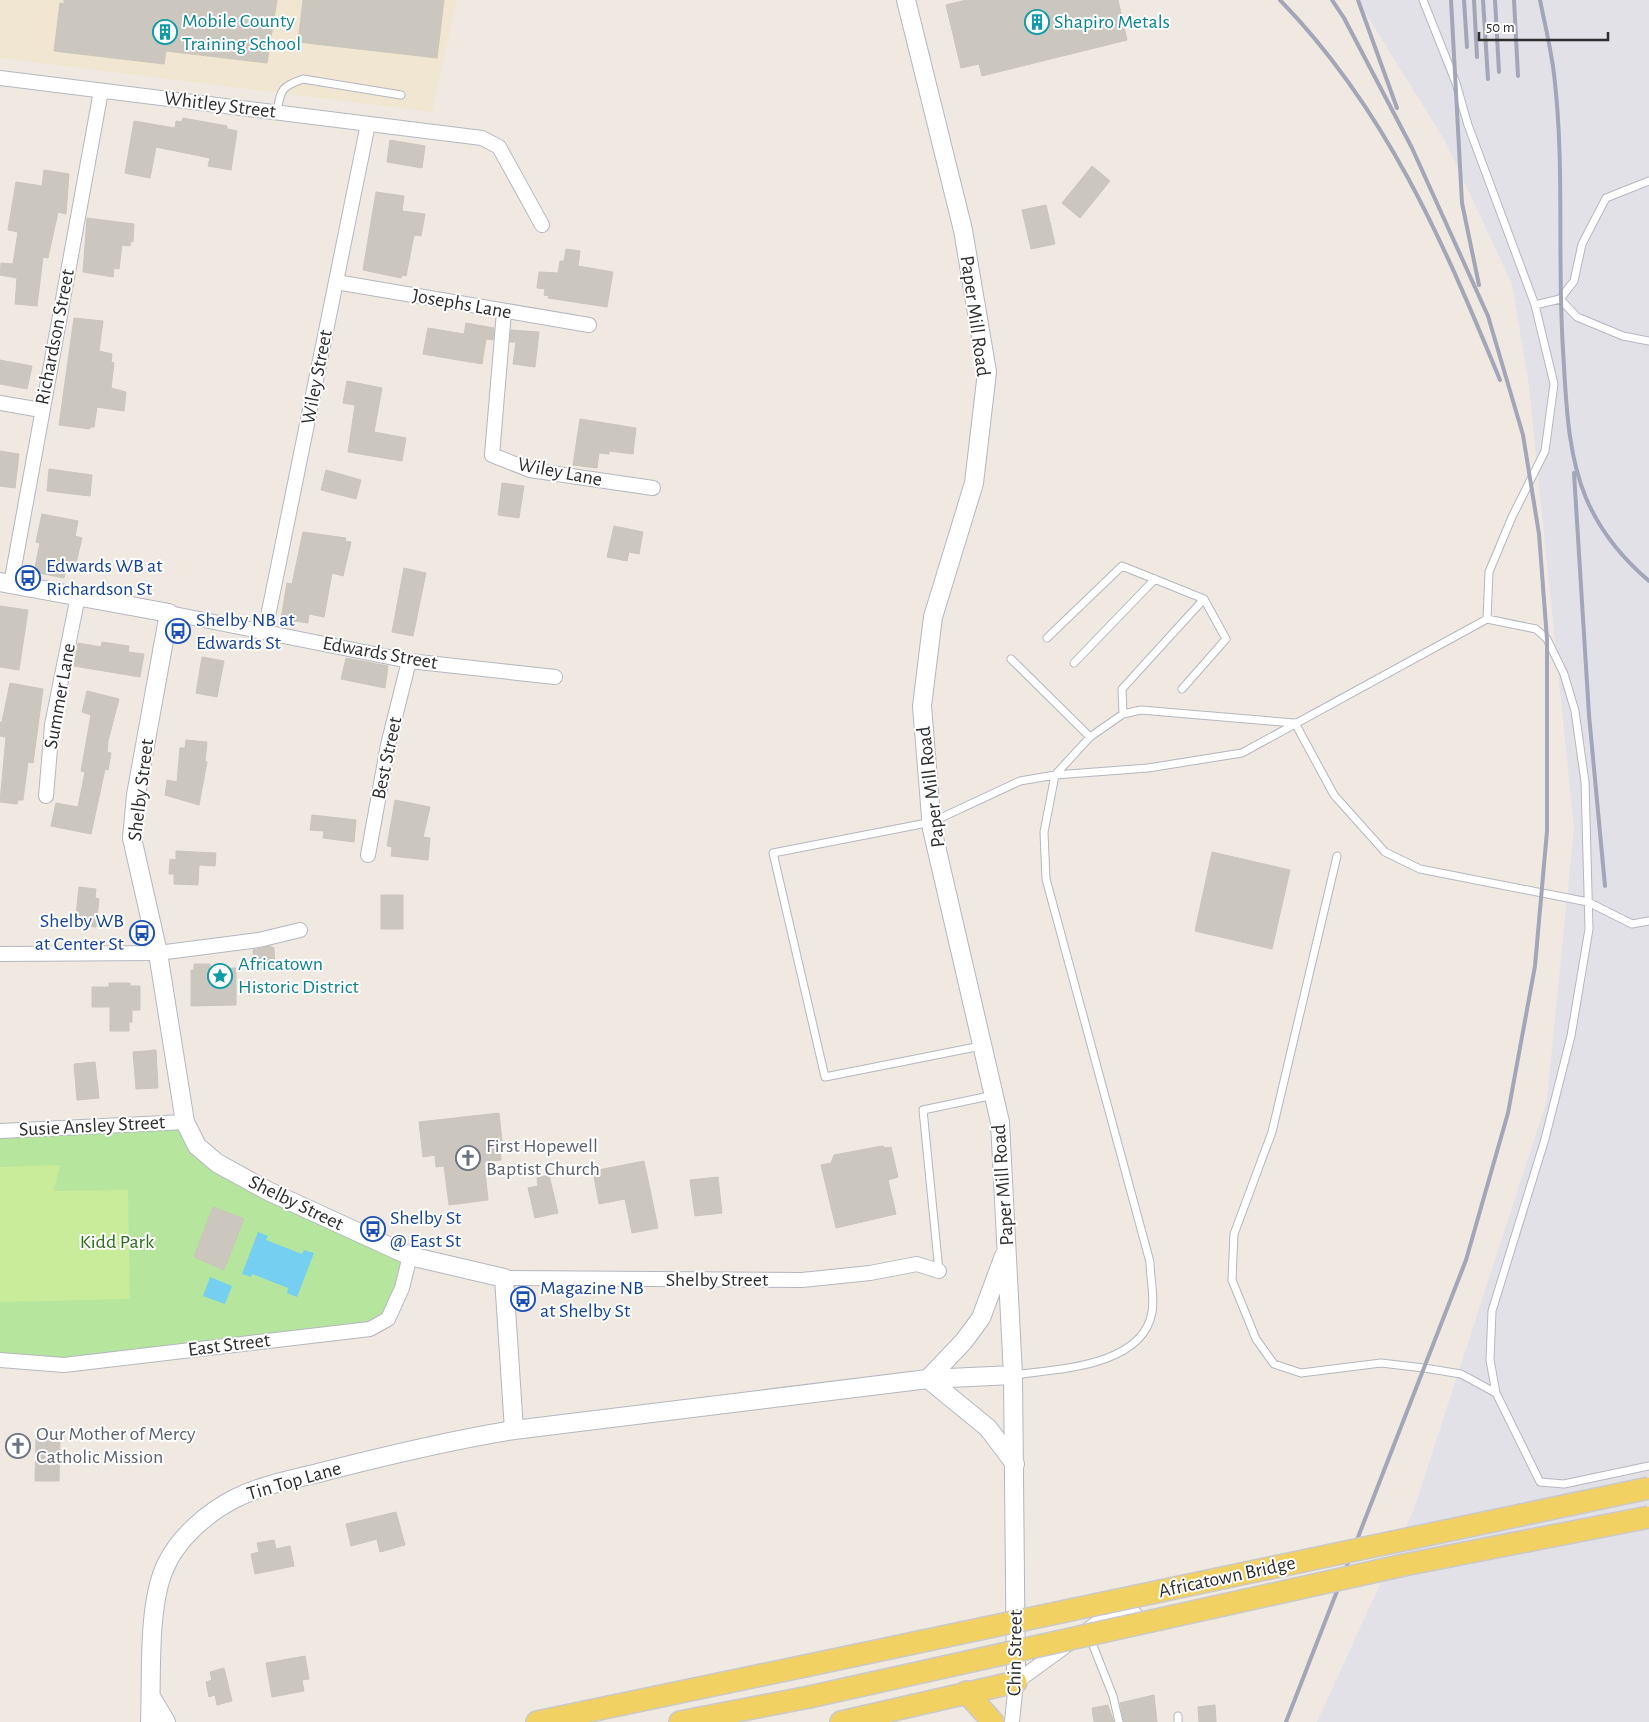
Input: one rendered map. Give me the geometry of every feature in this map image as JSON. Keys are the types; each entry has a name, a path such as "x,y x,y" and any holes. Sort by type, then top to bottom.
{"main road":[{"name":"Africatown Bridge","path":"537,1722 1649,1488"},
{"name":"Africatown Bridge","path":"680,1722 809,1697 1404,1565 1649,1517"},
{"path":"841,1722 1016,1682"},
{"path":"966,1692 992,1722"}],"street":[{"name":"Paper Mill Road","path":"906,0 963,230 987,372 974,483 934,617 922,706 932,822 1000,1122 1013,1375 1016,1584"},
{"name":"Whitley Street","path":"0,78 482,138 499,147 542,225"},
{"name":"Richardson Street","path":"6,583 41,410 100,91"},
{"name":"Wiley Street","path":"265,630 368,124"},
{"name":"Josephs Lane","path":"336,282 589,325"},
{"name":"Wiley Lane","path":"504,312 492,455 530,470 653,488"},
{"path":"0,403 41,410"},
{"name":"Edwards Street","path":"6,583 265,630 409,661 556,677"},
{"name":"Summer Lane","path":"46,796 52,725 78,596"},
{"name":"Shelby Street","path":"169,613 136,795 132,838 158,953 185,1122 196,1146 217,1163 268,1191 410,1256 504,1278 802,1280 870,1273 916,1264 939,1270"},
{"name":"Best Street","path":"368,855 388,745 409,661"},
{"path":"0,954 158,953 259,940 300,930"},
{"name":"Susie Ansley Street","path":"0,1131 185,1122"},
{"path":"1007,1248 981,1318 964,1341 928,1379 988,1428 1015,1464"},
{"name":"East Street","path":"0,1360 64,1365 370,1329 388,1319 402,1288 410,1256"},
{"path":"504,1278 514,1430"},
{"name":"Tin Top Lane","path":"150,1722 156,1595 165,1566 180,1540 209,1516 236,1498 267,1486 453,1440 514,1430 928,1379 1013,1375"},
{"path":"1016,1682 1100,1621 1649,1508"},
{"name":"Chin Street","path":"1012,1722 1016,1682 1016,1584"},
{"path":"151,1697 166,1722"}],"lane":[{"path":"1423,0 1456,83 1468,125 1535,306 1554,384 1545,451 1512,517 1489,572 1487,619"},
{"path":"277,112 281,92 287,84 303,79 401,95"},
{"path":"1535,306 1560,299 1574,281 1582,244 1606,198 1649,181"},
{"path":"1560,299 1577,316 1623,336 1649,341"},
{"path":"1047,638 1122,566 1204,599 1226,638 1182,689"},
{"path":"1074,663 1155,579"},
{"path":"1123,714 1122,689 1204,599"},
{"path":"983,1045 825,1077 773,853 932,822 1020,781 1055,775 1148,768 1242,753 1487,619 1536,629 1547,638 1564,674 1575,711 1585,782 1589,929 1570,1036 1546,1139 1492,1311 1490,1360 1496,1393 1540,1482 1564,1484 1649,1466"},
{"path":"1011,659 1090,736"},
{"path":"1013,1375 1098,1363 1119,1354 1141,1337 1152,1313 1150,1262 1046,879 1044,832 1055,775 1090,736 1123,714 1141,710 1295,724"},
{"path":"1295,724 1334,795 1386,852 1420,869 1588,902 1632,924 1649,921"},
{"path":"1337,856 1272,1132 1234,1234 1232,1280 1256,1339 1274,1364 1302,1373 1381,1364 1424,1368 1461,1374 1496,1393"},
{"path":"939,1270 923,1110 994,1095"},
{"path":"1087,1631 1113,1696 1119,1722"}],"shaded area":[{"path":"0,0 457,0 432,112 0,58"},
{"path":"1357,0 1649,0 1649,1722 1317,1722 1413,1512 1547,1100 1574,829 1529,386 1512,284 1444,139"}],"green space":[{"name":"Kidd Park","path":"185,1122 197,1146 410,1256 388,1319 370,1329 64,1365 0,1360 0,1131"},
{"path":"60,1165 54,1191 128,1190 130,1299 0,1302 0,1167"}],"water":[{"path":"258,1232 268,1236 266,1240 302,1254 304,1250 314,1253 297,1297 287,1293 288,1288 252,1274 251,1277 242,1274"},
{"path":"210,1277 232,1286 225,1304 203,1296"}],"building":[{"name":"Mobile County Training School","path":"64,0 277,0 267,63 166,51 164,64 54,51 60,3 64,4"},
{"path":"303,0 444,0 437,58 298,42"},
{"name":"Shapiro Metals","path":"966,0 1118,0 1127,40 982,76 979,64 961,68 946,5"},
{"path":"183,118 227,126 227,129 237,131 231,170 208,166 210,158 156,147 150,178 125,173 134,121 175,128 176,121 182,122"},
{"path":"390,140 425,146 422,168 387,162"},
{"path":"1092,166 1110,181 1080,218 1062,203"},
{"path":"44,170 69,174 66,214 58,212 48,258 43,257 37,306 15,304 17,278 0,275 1,263 13,264 18,232 8,230 16,182 42,186"},
{"path":"376,192 404,196 402,211 425,214 421,236 414,235 406,276 402,275 401,278 363,270"},
{"path":"1046,205 1055,244 1031,249 1022,210"},
{"path":"87,218 134,224 133,242 131,241 130,246 122,245 119,269 114,268 113,277 83,272"},
{"path":"566,249 580,251 578,266 613,272 607,307 548,298 549,296 544,295 545,289 537,288 539,272 558,273 560,261 564,261"},
{"path":"74,318 103,321 99,351 112,354 111,362 114,363 111,388 126,392 124,411 97,407 94,427 90,427 90,429 59,425"},
{"path":"466,323 494,328 493,340 486,339 482,364 423,354 428,328 464,334"},
{"path":"511,330 539,332 535,367 513,364 516,342 510,342"},
{"path":"0,360 32,366 27,389 0,384"},
{"path":"347,381 382,388 374,432 406,438 402,461 348,452 355,405 343,403"},
{"path":"580,419 636,428 633,454 609,451 609,454 599,453 597,468 573,465"},
{"path":"0,451 19,454 15,488 0,486"},
{"path":"49,469 92,475 90,496 47,491"},
{"path":"326,470 361,480 356,499 321,490"},
{"path":"502,483 524,486 519,518 498,515"},
{"path":"42,514 78,521 75,536 82,538 76,563 68,561 64,578 34,572 40,543 36,542"},
{"path":"614,526 643,532 639,554 629,552 627,561 607,557"},
{"path":"303,532 346,538 345,541 351,542 343,576 332,573 324,617 309,614 308,623 281,619 287,583 292,584"},
{"path":"404,568 426,573 413,636 392,632"},
{"path":"0,606 28,610 19,670 0,667"},
{"path":"102,642 129,646 128,652 144,654 140,677 74,666 78,643 101,647"},
{"path":"202,657 224,661 217,697 196,693"},
{"path":"346,658 388,666 385,688 341,679"},
{"path":"10,683 43,689 33,763 28,762 23,800 18,800 17,804 0,802 6,737 0,736 0,722 2,722"},
{"path":"87,691 119,699 108,741 107,752 111,753 108,770 105,769 91,834 51,826 56,803 78,807 85,772 81,771 91,715 82,712"},
{"path":"186,740 207,742 205,761 207,762 199,805 165,795 167,780 177,782 180,748 185,748"},
{"path":"395,800 430,807 423,837 430,838 428,860 391,856 392,847 387,846"},
{"path":"312,815 356,820 354,842 323,838 324,831 310,830"},
{"path":"176,851 216,853 215,866 199,865 198,885 174,884 174,874 169,874 170,859 176,860"},
{"path":"1212,852 1290,870 1272,949 1195,931"},
{"path":"79,887 96,889 95,898 99,899 96,927 75,925"},
{"path":"381,895 403,895 403,929 381,929"},
{"path":"270,946 274,948 275,970 254,971 253,950"},
{"path":"194,964 210,964 210,969 236,968 236,1005 191,1006 191,970 194,970"},
{"path":"109,983 130,983 130,986 140,986 140,1010 132,1010 132,1022 129,1022 129,1031 110,1031 110,1007 92,1007 92,987 109,987"},
{"path":"156,1050 158,1088 136,1089 133,1052"},
{"path":"95,1062 99,1098 77,1100 74,1064"},
{"name":"First Hopewell Baptist Church","path":"499,1113 503,1149 500,1150 501,1160 484,1162 488,1200 449,1205 444,1166 436,1167 435,1155 423,1157 419,1122"},
{"path":"882,1146 886,1148 891,1147 898,1177 888,1180 896,1214 836,1228 821,1165 831,1163 834,1155"},
{"path":"644,1161 658,1228 632,1233 625,1199 599,1204 593,1171"},
{"path":"549,1175 558,1213 535,1218 528,1188 538,1186 537,1178"},
{"path":"718,1177 722,1213 695,1216 690,1180"},
{"path":"213,1207 244,1219 224,1270 194,1257"},
{"path":"60,1437 59,1481 35,1481 36,1438"},
{"path":"396,1512 405,1545 380,1552 377,1539 351,1546 346,1524"},
{"path":"274,1540 276,1549 290,1546 294,1566 255,1574 251,1554 259,1552 257,1543"},
{"path":"305,1656 309,1679 302,1680 304,1691 272,1697 266,1663"},
{"path":"224,1668 232,1701 217,1705 215,1695 209,1697 206,1682 212,1680 210,1672"},
{"path":"1154,1695 1157,1722 1124,1722 1120,1703"},
{"path":"1108,1705 1114,1722 1094,1722 1092,1708"},
{"path":"1215,1705 1216,1722 1199,1722 1198,1707"}],"railway":[{"path":"1280,0 1318,42 1351,86 1381,131 1433,227 1479,328 1500,380"},
{"path":"1286,1722 1466,1260 1508,1113 1535,966 1547,831 1547,639 1539,534 1523,435 1488,316 1412,148 1344,18 1332,0"},
{"path":"1358,0 1397,108"},
{"path":"1451,0 1462,203 1479,285"},
{"path":"1464,0 1467,47"},
{"path":"1474,0 1477,57"},
{"path":"1483,0 1488,79"},
{"path":"1495,0 1499,72"},
{"path":"1514,0 1518,76"},
{"path":"1540,0 1553,65 1557,108 1560,177 1561,315 1568,425 1571,444 1580,481 1598,522 1621,553 1649,581"},
{"path":"1574,473 1589,715 1605,886"}],"place":[{"name":"Shapiro Metals","path":"1037,22"},
{"name":"Mobile County Training School","path":"165,32"},
{"name":"Edwards WB at Richardson St","path":"28,578"},
{"name":"Shelby NB at Edwards St","path":"178,631"},
{"name":"Shelby WB at Center St","path":"142,933"},
{"name":"Africatown Historic District","path":"220,976"},
{"name":"First Hopewell Baptist Church","path":"468,1158"},
{"name":"Shelby St @ East St","path":"373,1229"},
{"name":"Magazine NB at Shelby St","path":"523,1299"},
{"name":"Our Mother of Mercy Catholic Mission","path":"18,1446"}]}
